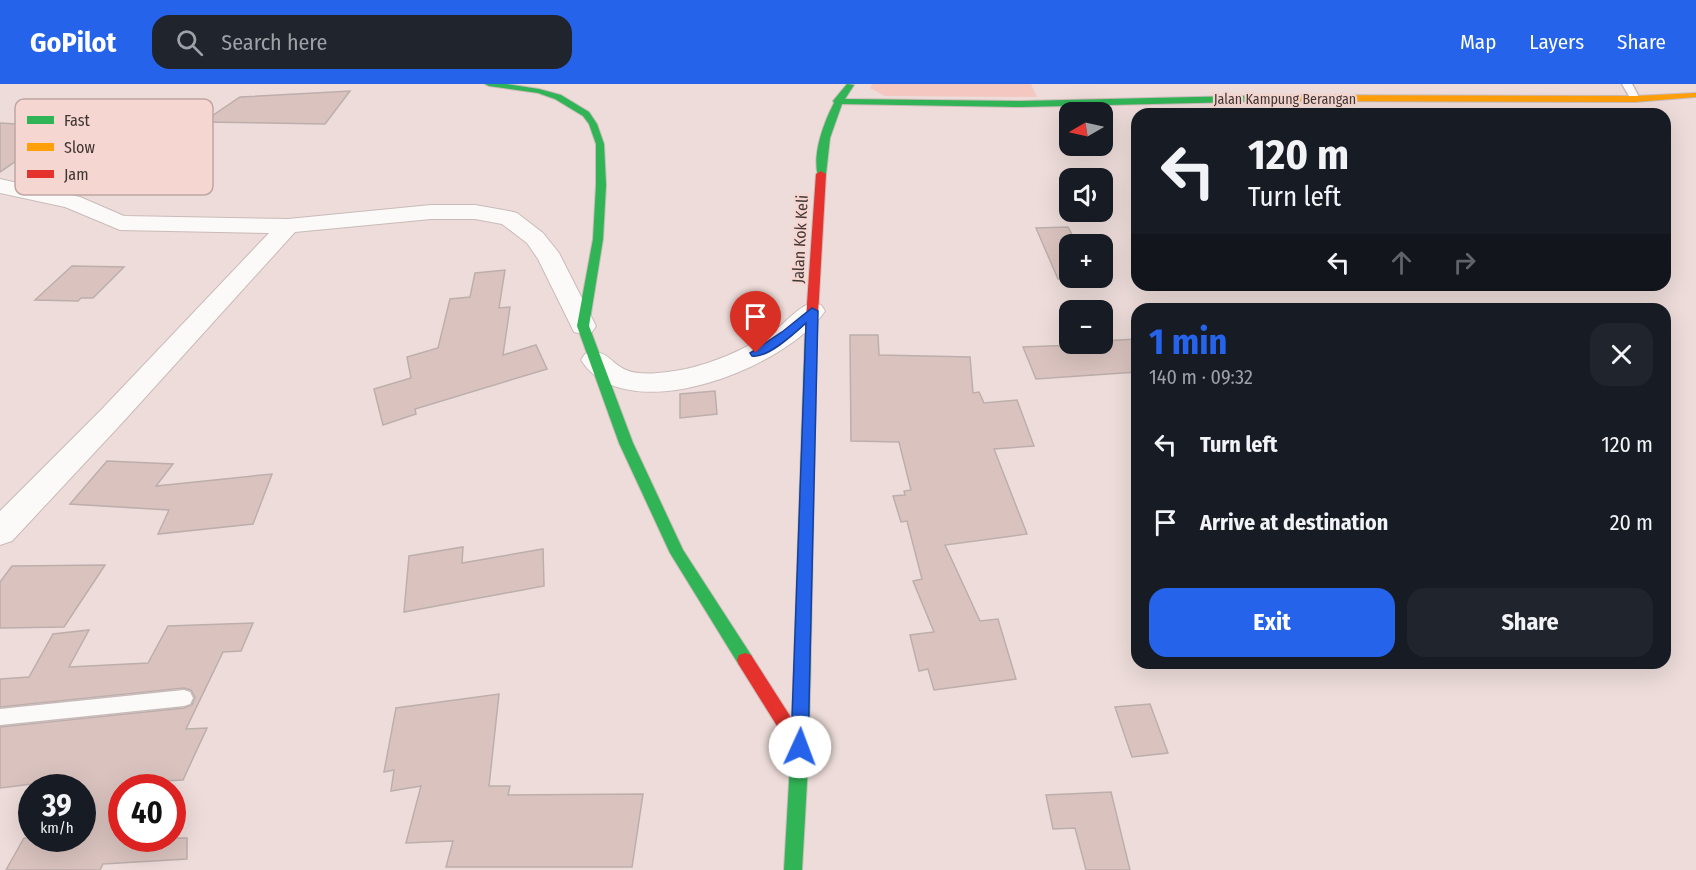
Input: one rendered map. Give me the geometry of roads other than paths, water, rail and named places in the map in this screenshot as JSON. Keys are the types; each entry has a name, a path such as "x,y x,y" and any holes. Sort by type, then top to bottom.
{"street":[{"path":"489,84 539,91 558,97 586,114 593,124 600,144 601,185 598,239 583,326"},
{"name":"Jalan Kok Keli","path":"793,870 800,747 812,311 821,167 827,133 837,101 851,84"},
{"name":"Jalan Kampung Berangan","path":"837,101 1021,104 1233,98 1635,99 1696,95"},
{"path":"0,186 15,189"},
{"path":"40,195 72,202 120,223 288,226 431,212 475,212 509,218 535,237 550,258 583,326 626,443 677,553 800,747"},
{"path":"0,532 112,416 288,226"},
{"path":"595,360 619,378 653,384 699,375 756,353 786,335 812,311"}],"lane":[{"path":"1627,84 1635,99"},
{"path":"0,717 184,698"}]}
